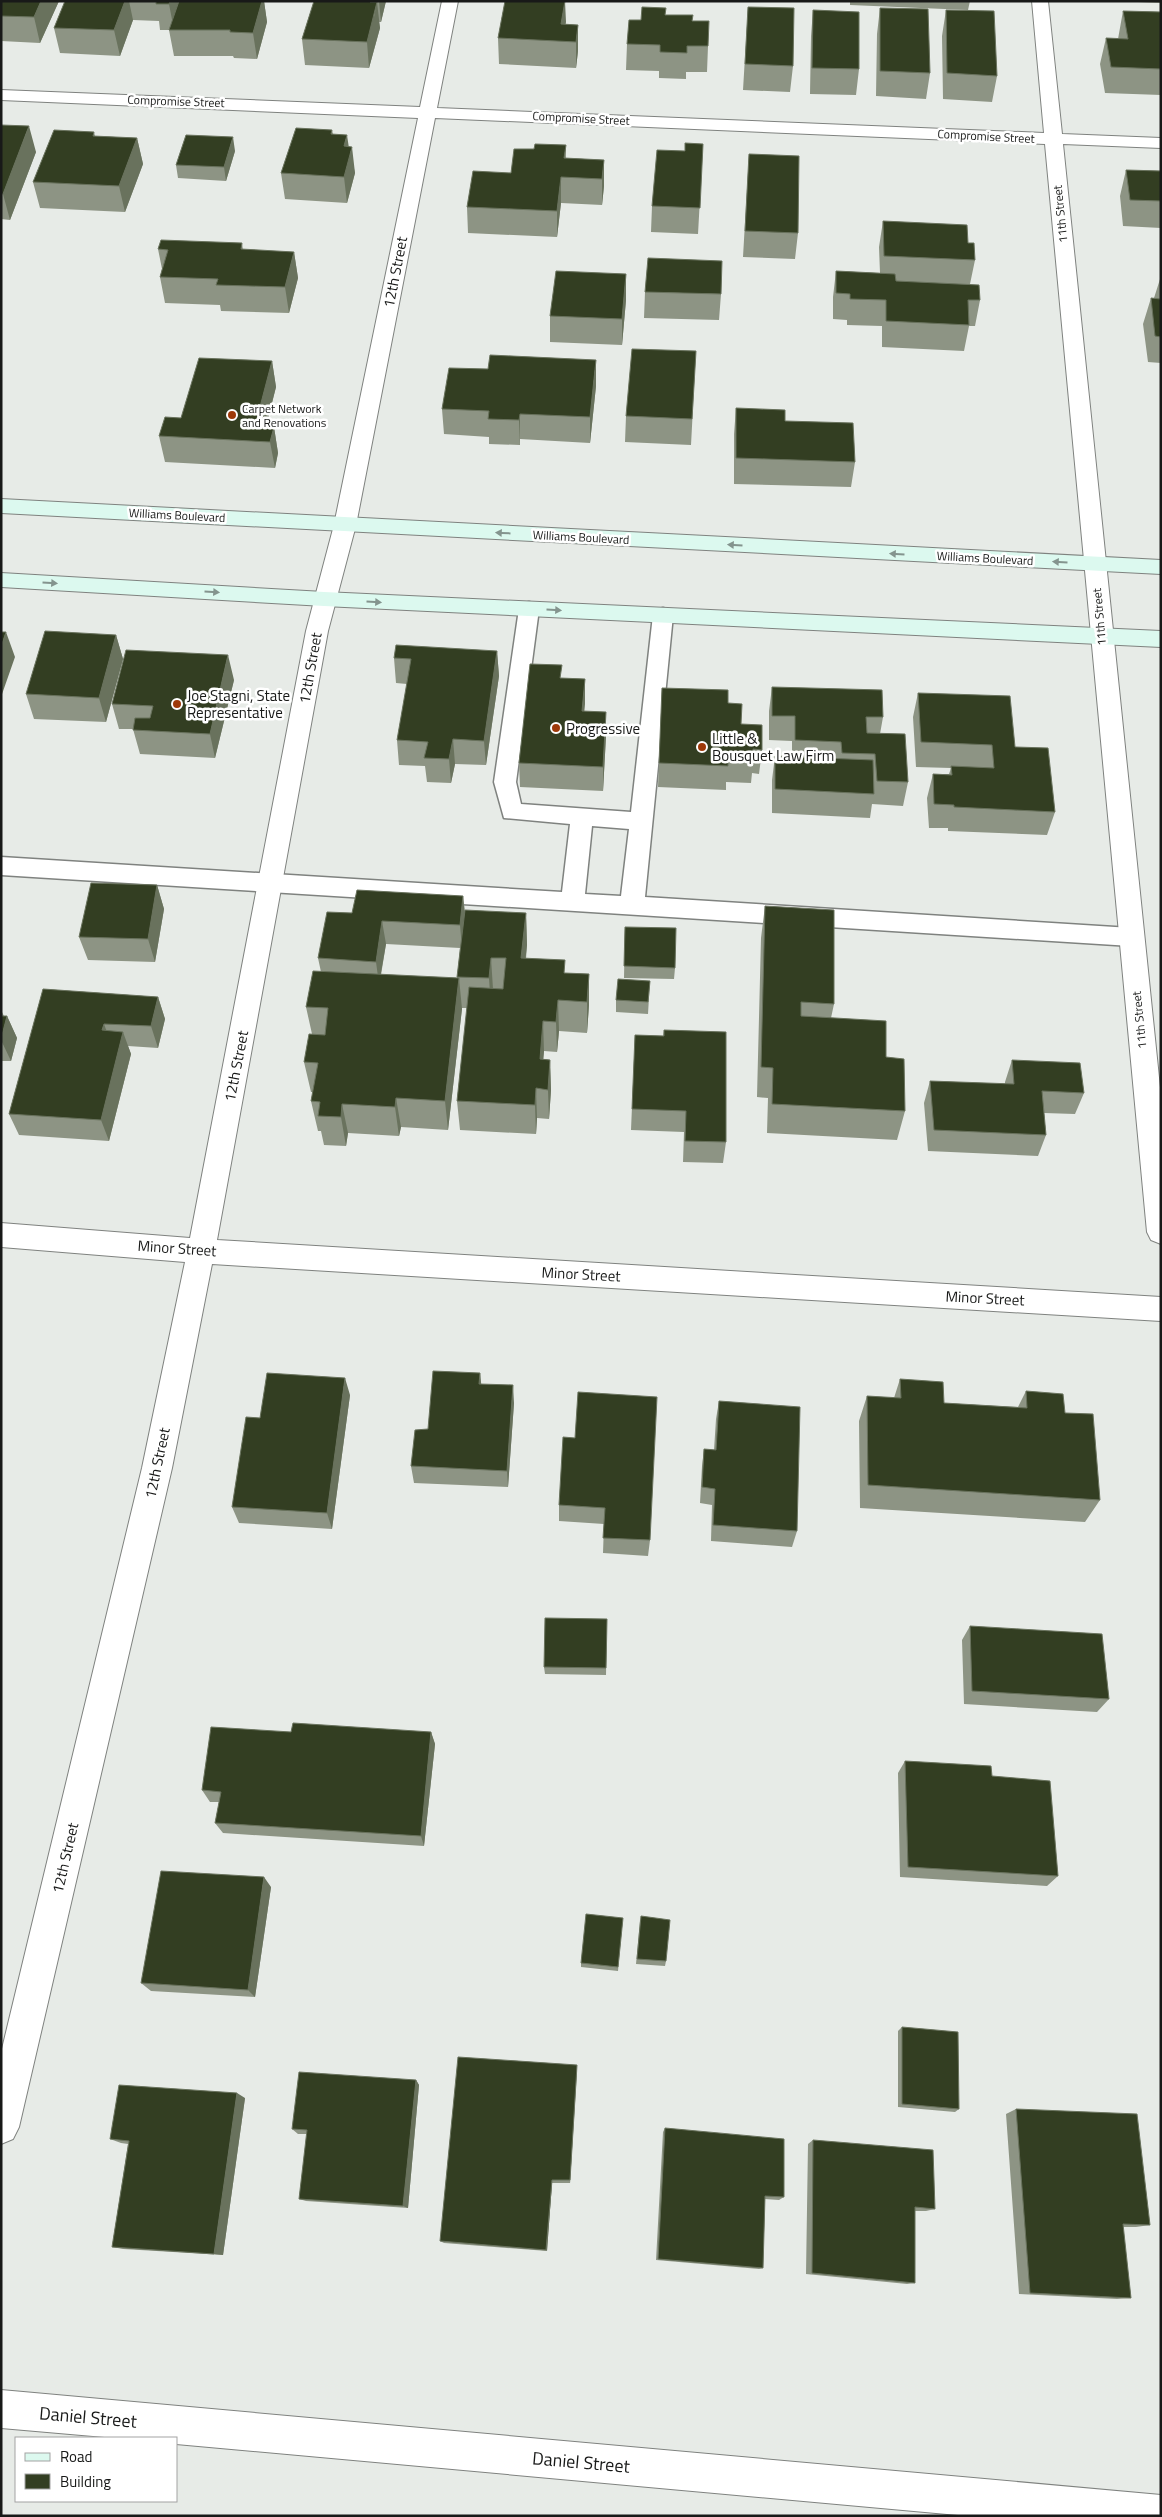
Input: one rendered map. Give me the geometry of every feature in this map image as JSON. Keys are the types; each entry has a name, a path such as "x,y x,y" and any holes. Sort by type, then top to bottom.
{"main road":[{"name":"Williams Boulevard","path":"1,506 1161,567"},
{"path":"1,580 324,599 1161,639"}],"street":[{"name":"12th Street","path":"1,2127 157,1468 201,1251 324,599 345,525 426,111 450,1"},
{"name":"11th Street","path":"1040,1 1161,1232"},
{"name":"Compromise Street","path":"1,94 1161,143"},
{"name":"Minor Street","path":"1,1235 201,1251 1161,1309"},
{"name":"Daniel Street","path":"1,2409 1161,2514"}],"lane":[{"path":"529,609 506,782 512,812 641,821"},
{"path":"632,906 663,616"},
{"path":"572,902 582,817"},
{"path":"1,866 1131,937"}],"building":[{"path":"1,1 41,1 34,17 1,16"},
{"path":"65,1 125,1 114,30 54,28"},
{"path":"156,1 170,1 169,4 156,4"},
{"path":"179,1 262,1 253,33 230,32 230,30 169,30"},
{"path":"314,1 377,2 367,42 302,39"},
{"path":"505,1 565,1 561,24 578,25 576,42 498,38"},
{"path":"642,7 666,8 665,15 693,15 692,21 709,21 708,46 687,46 687,53 660,52 660,45 627,44 629,20 641,20"},
{"path":"748,7 794,8 793,66 745,64"},
{"path":"880,8 928,9 930,73 880,71"},
{"path":"813,10 859,12 859,69 812,68"},
{"path":"946,10 994,11 997,76 947,73"},
{"path":"1123,11 1161,12 1161,69 1111,67 1106,38 1128,39"},
{"path":"1,125 29,126 3,194 1,194"},
{"path":"296,128 332,130 331,134 347,135 344,146 352,147 344,177 281,173"},
{"path":"54,130 94,132 93,136 137,138 119,186 33,182"},
{"path":"186,135 233,137 224,167 176,165"},
{"path":"685,143 703,144 700,208 652,206 657,150 685,151"},
{"path":"535,144 566,145 564,158 604,160 602,179 561,177 557,211 467,207 473,171 511,173 514,149 534,149"},
{"path":"749,154 799,156 798,233 745,231"},
{"path":"1126,170 1161,171 1161,201 1130,200"},
{"path":"883,221 967,225 968,243 974,243 975,260 884,256"},
{"path":"161,240 242,243 241,249 294,252 285,287 216,285 218,279 160,277 168,250 158,249"},
{"path":"648,258 722,261 721,294 645,292"},
{"path":"556,271 626,274 622,319 550,316"},
{"path":"836,271 895,274 896,281 979,285 980,300 968,300 969,325 886,321 886,300 850,299 850,294 836,293"},
{"path":"1151,298 1161,299 1161,337 1155,336"},
{"path":"632,349 696,351 692,419 626,416"},
{"path":"490,355 596,360 590,417 520,414 519,420 488,419 489,411 442,409 449,368 488,369"},
{"path":"199,358 272,361 255,426 274,427 270,442 159,436 165,417 181,418"},
{"path":"736,408 785,410 785,421 853,423 855,462 736,458"},
{"path":"45,631 116,635 99,698 26,694"},
{"path":"1,632 6,632 1,647"},
{"path":"396,645 497,651 484,741 453,739 449,759 424,758 428,742 397,740 411,659 394,658"},
{"name":"Joe Stagni, State Representative","path":"126,650 228,655 210,734 133,730 135,718 150,718 153,706 112,704"},
{"path":"530,664 562,665 560,678 585,679 582,711 606,712 603,767 519,763"},
{"path":"772,687 882,690 883,717 866,717 867,733 905,734 908,782 877,781 875,754 842,753 841,742 795,740 795,716 772,716"},
{"path":"662,688 728,690 728,703 742,704 741,724 762,725 762,750 753,749 754,759 728,758 728,766 659,763"},
{"path":"918,693 1010,696 1015,747 1048,748 1055,812 954,807 954,805 934,804 933,774 952,775 951,766 994,768 992,745 921,742"},
{"path":"775,756 873,760 874,794 775,789"},
{"path":"91,883 157,885 148,939 79,937"},
{"path":"357,890 463,896 460,925 382,921 376,962 318,958 327,912 352,913"},
{"path":"765,906 834,910 834,1004 801,1002 801,1016 886,1021 886,1057 904,1059 905,1111 772,1104 773,1068 761,1067"},
{"path":"465,910 526,913 521,958 565,960 564,973 589,974 587,1002 558,1000 556,1022 543,1021 540,1059 550,1060 548,1090 536,1088 535,1105 457,1101 469,987 503,989 506,958 491,958 489,978 457,977"},
{"path":"625,927 676,928 675,968 624,966"},
{"path":"313,971 459,978 445,1101 396,1098 395,1107 342,1104 341,1117 318,1116 320,1102 311,1101 318,1063 304,1062 309,1034 325,1035 328,1008 306,1007"},
{"path":"618,979 650,981 648,1002 616,1000"},
{"path":"43,989 158,997 151,1026 104,1024 102,1030 123,1032 101,1120 9,1114"},
{"path":"1,1016 7,1016 1,1039"},
{"path":"664,1030 726,1032 726,1142 685,1141 686,1111 632,1109 635,1035 664,1036"},
{"path":"1012,1060 1080,1063 1084,1093 1042,1091 1046,1135 934,1130 930,1081 1014,1084"},
{"path":"433,1371 480,1373 479,1384 513,1385 507,1471 411,1466 415,1430 428,1429"},
{"path":"267,1373 345,1378 327,1513 232,1507 246,1417 260,1418"},
{"path":"900,1379 943,1382 944,1403 1027,1408 1026,1391 1063,1394 1065,1413 1093,1414 1100,1500 868,1485 867,1396 901,1398"},
{"path":"578,1392 657,1397 650,1540 603,1538 605,1508 559,1505 563,1437 575,1438"},
{"path":"719,1401 800,1407 797,1531 713,1525 715,1489 702,1487 704,1449 716,1450"},
{"path":"545,1618 607,1619 606,1668 544,1667"},
{"path":"970,1626 1102,1634 1109,1699 972,1691"},
{"path":"293,1723 431,1732 421,1836 215,1823 221,1792 202,1790 211,1727 291,1732"},
{"path":"905,1761 991,1766 992,1776 1050,1781 1058,1876 908,1867"},
{"path":"161,1871 264,1877 248,1990 141,1983"},
{"path":"586,1914 623,1918 618,1967 581,1963"},
{"path":"641,1916 670,1920 666,1961 637,1959"},
{"path":"902,2027 958,2032 959,2109 902,2104"},
{"path":"458,2057 577,2065 570,2180 552,2180 546,2250 440,2241"},
{"path":"299,2072 416,2080 403,2206 299,2199 307,2130 292,2129"},
{"path":"119,2085 237,2093 214,2254 112,2247 129,2141 110,2139"},
{"path":"1016,2109 1137,2114 1150,2225 1123,2224 1131,2298 1030,2293"},
{"path":"665,2128 784,2139 784,2197 765,2196 763,2268 658,2259"},
{"path":"813,2140 933,2150 935,2209 915,2207 915,2283 812,2273"}],"place":[{"name":"Carpet Network and Renovations","path":"232,415"},
{"name":"Joe Stagni, State Representative","path":"177,704"},
{"name":"Progressive","path":"556,728"},
{"name":"Little & Bousquet Law Firm","path":"702,747"}]}
